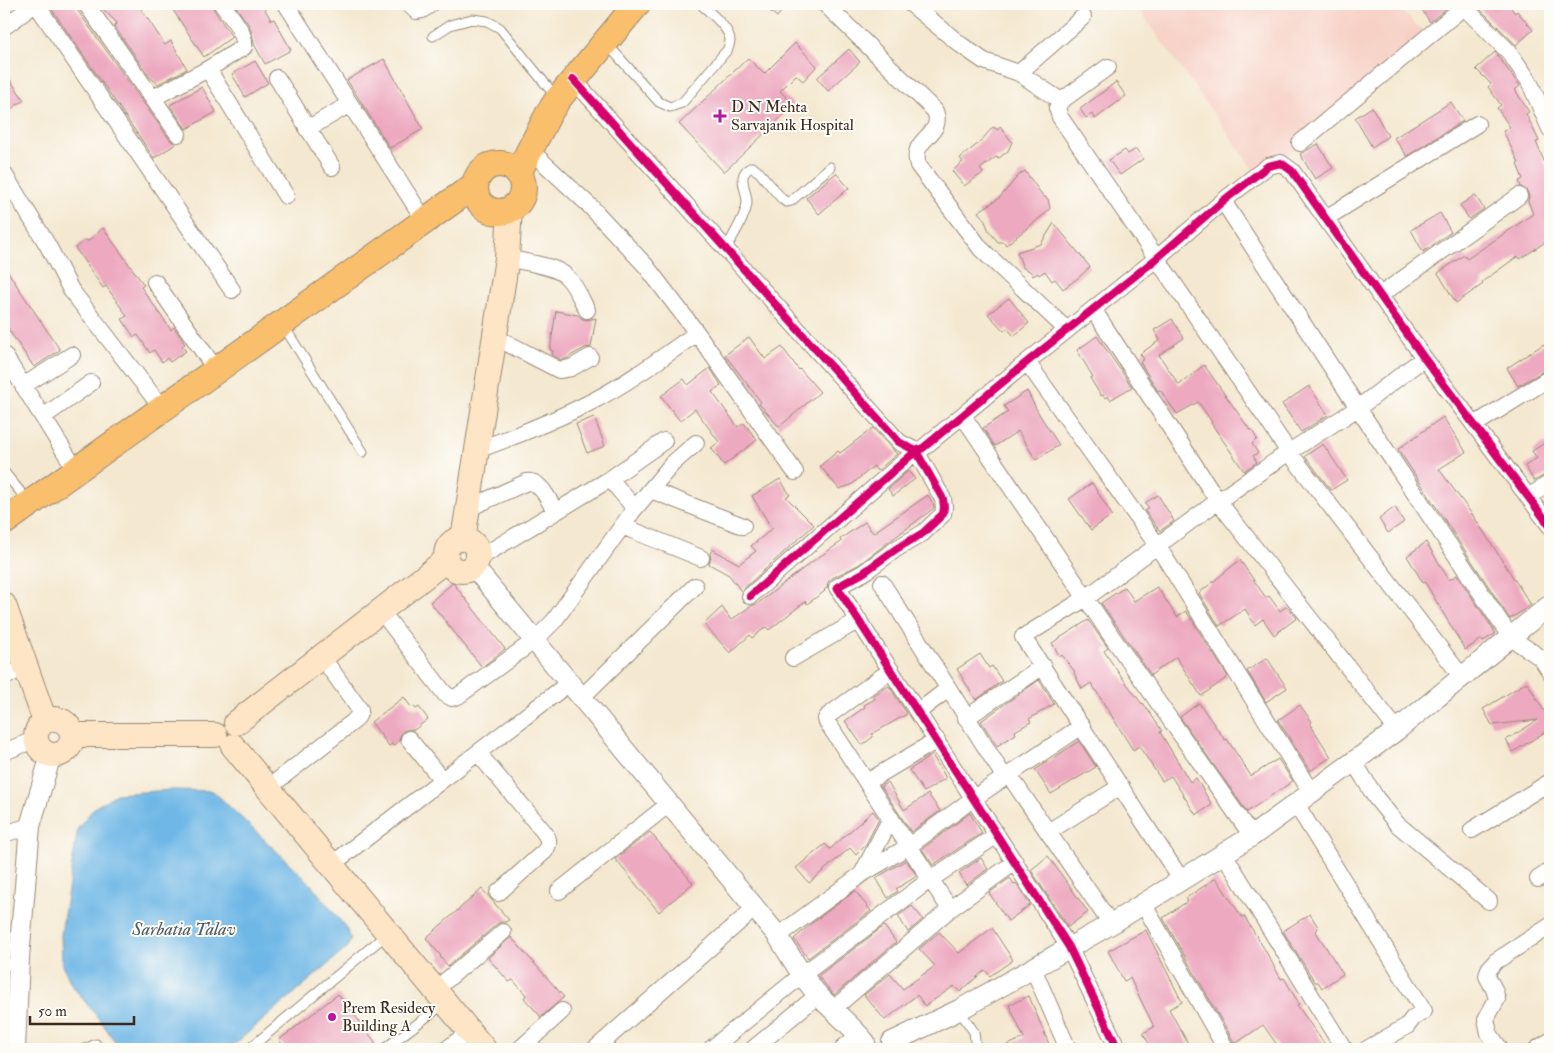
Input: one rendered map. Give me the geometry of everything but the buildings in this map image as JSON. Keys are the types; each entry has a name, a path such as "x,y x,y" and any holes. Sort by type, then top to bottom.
{"main road":[{"path":"507,168 560,97 637,4"},
{"path":"507,168 530,150 560,97"},
{"path":"489,166 507,168 522,181 523,189 517,204 503,212 496,212 482,205 475,192 475,185 477,177 482,170 489,166"},
{"path":"4,522 475,185"},
{"path":"463,539 507,258 510,209"},
{"path":"458,539 473,543 478,552 476,562 469,570 458,571 449,565 446,560 449,545 458,539"},
{"path":"73,736 228,735 322,657 446,560"},
{"path":"4,605 26,667 44,739 58,755 67,750 73,736 69,726 61,719 55,718 44,739"},
{"path":"228,735 268,788 477,1041"}],"street":[{"path":"4,27 36,4 232,290"},
{"path":"86,4 178,134"},
{"path":"153,98 208,69 244,47 243,35 222,4"},
{"path":"409,4 416,11 422,10 431,4"},
{"path":"825,4 935,111 938,118 935,127 917,148 915,156 918,165 981,249 1067,330"},
{"path":"290,5 350,104 425,220"},
{"path":"1300,143 1464,5 1509,52 1529,82 1550,129"},
{"path":"920,6 961,45 984,61 1019,73 1061,101"},
{"path":"1019,73 1083,18"},
{"path":"1108,67 1061,101 1057,108 1060,118 1289,452 1462,677"},
{"path":"208,69 286,196"},
{"path":"277,78 332,167"},
{"path":"560,97 726,249 899,442 916,451 943,499 943,514 923,533 896,549 863,573 837,587 1069,947 1118,1049"},
{"path":"308,129 350,104"},
{"path":"1326,218 1477,124"},
{"path":"530,150 590,206 646,266 697,333 796,472"},
{"path":"750,596 916,451 923,448 1156,259 1223,201 1268,166 1281,163 1292,171 1424,358 1550,526"},
{"path":"4,174 47,244 71,290 162,408"},
{"path":"1380,296 1519,196"},
{"path":"1223,201 1511,638 1546,656 1550,672"},
{"path":"507,258 555,269 566,275 587,310"},
{"path":"155,282 216,370"},
{"path":"1093,309 1218,501 1397,730"},
{"path":"477,450 534,429 592,402 646,370 697,333"},
{"path":"495,338 559,370 571,368 590,357"},
{"path":"4,355 76,470"},
{"path":"23,386 72,355"},
{"path":"1182,881 1023,637 1086,598 1218,501 1289,452 1358,408 1424,358"},
{"path":"1028,362 1157,546 1424,1011 1413,1018 1407,1026 1368,1049"},
{"path":"1474,425 1550,378"},
{"path":"43,417 91,383"},
{"path":"963,416 1086,598 1252,836"},
{"path":"664,441 610,479 555,511 476,562 534,640 778,936 802,975 818,995 834,1009 862,1042"},
{"path":"381,611 445,694 452,698 458,696 534,640 561,612 632,512 672,464 696,443"},
{"path":"610,479 632,505 632,512"},
{"path":"468,509 533,481 538,485 555,511"},
{"path":"1528,497 1550,483"},
{"path":"651,490 743,526"},
{"path":"622,526 701,558"},
{"path":"882,583 966,718 1111,924"},
{"path":"331,865 478,753 575,690 695,586"},
{"path":"842,1049 879,1035 884,1036 894,1046 1144,905 1252,836 1354,762 1397,730 1550,605"},
{"path":"793,658 859,620"},
{"path":"268,788 358,716 360,710 322,657"},
{"path":"966,718 1043,666"},
{"path":"4,677 26,667"},
{"path":"891,670 826,718 950,909"},
{"path":"918,712 948,690"},
{"path":"778,936 862,874 910,846 974,798 1082,726"},
{"path":"4,752 44,739 11,963 15,1049"},
{"path":"410,739 442,780"},
{"path":"867,782 937,740"},
{"path":"478,753 549,839 549,845 545,851 498,893"},
{"path":"1354,762 1376,798 1397,824 1489,901"},
{"path":"1472,830 1550,782"},
{"path":"1048,832 1121,786"},
{"path":"559,891 669,804"},
{"path":"862,874 890,818"},
{"path":"4,834 30,826"},
{"path":"711,1049 802,975 930,879 997,834"},
{"path":"1224,854 1344,1049"},
{"path":"834,1009 950,909 1014,862"},
{"path":"1144,905 1226,1049"},
{"path":"595,1049 755,908"},
{"path":"1500,1049 1489,1033 1486,1019 1496,999 1494,989 1487,976 1489,968 1496,961 1550,926"},
{"path":"440,996 503,932"},
{"path":"1033,968 1068,1049"},
{"path":"753,1049 818,995"},
{"path":"520,1049 562,1011"},
{"path":"1537,1049 1550,1040"},
{"path":"447,1049 477,1041"}],"lane":[{"path":"606,43 658,102 670,107 682,102 728,49 730,42 728,33 701,4"},
{"path":"433,36 450,25 472,19 487,20 500,28 560,97"},
{"path":"726,249 745,212 747,202 742,184 743,174 747,169 752,167 759,172 786,202 791,201 830,167"},
{"path":"281,323 362,452"},
{"path":"4,472 30,503"},
{"path":"249,1049 388,933"},
{"path":"384,1049 440,996"},
{"path":"959,1010 974,1032 976,1049"},
{"path":"85,1049 96,1044"}],"shaded area":[{"path":"1135,4 1394,4 1431,39 1260,178"}],"water":[{"name":"Sarbatia Talav","path":"172,790 213,791 310,883 346,928 351,939 347,948 229,1049 120,1049 71,984 62,963 61,934 78,828 94,808 116,794"}],"cycle path":[{"path":"573,79 899,442 916,451 923,448 1156,259 1223,201 1268,166 1281,163 1292,171 1424,358 1550,526"},
{"path":"750,596 916,451 943,499 943,514 923,533 896,549 863,573 837,587 1069,947 1118,1049"}],"place":[{"name":"D N Mehta Sarvajanik Hospital","path":"720,116"},
{"name":"Prem Residecy Building A","path":"332,1017"}]}
